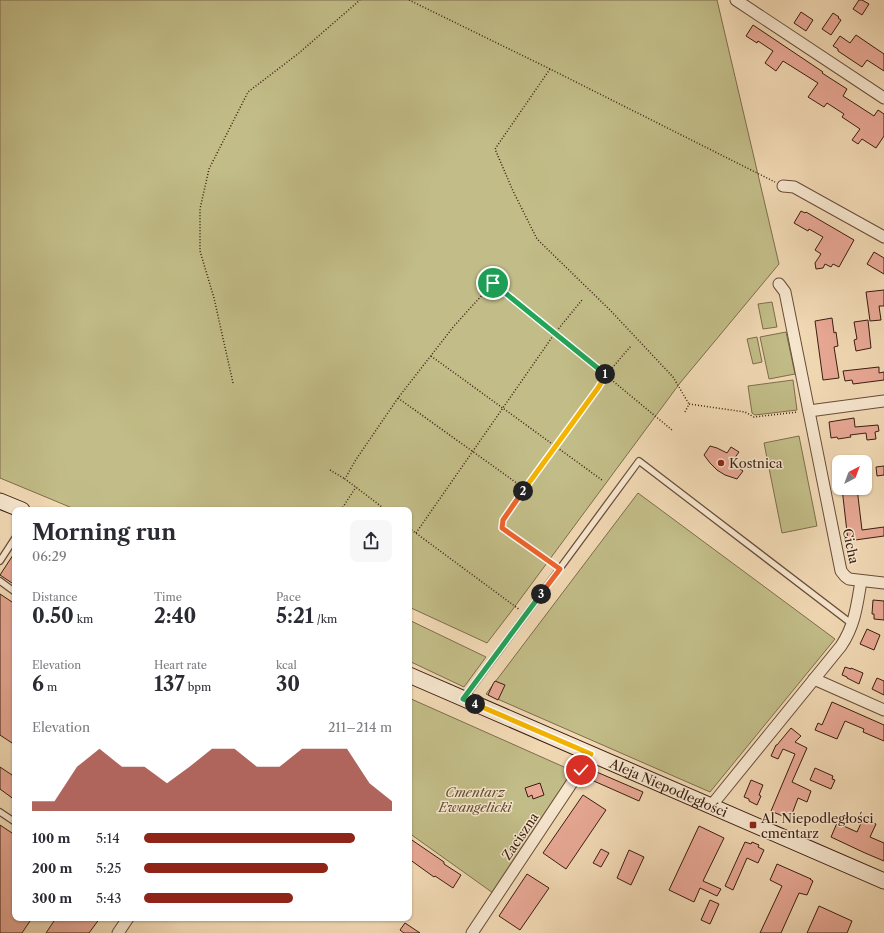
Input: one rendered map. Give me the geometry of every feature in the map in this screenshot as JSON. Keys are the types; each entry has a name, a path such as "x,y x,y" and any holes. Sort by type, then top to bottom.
{"main road":[{"path":"0,500 15,507"},
{"name":"Aleja Niepodległości","path":"412,676 884,881"}],"street":[{"path":"736,0 884,98"},
{"path":"783,186 794,187 884,237"},
{"name":"Cicha","path":"711,806 841,646 847,636 856,613 861,581 849,579 841,571 805,412 785,292 778,284"},
{"path":"805,412 884,401"},
{"path":"861,581 884,583"},
{"path":"814,679 884,710"},
{"name":"Zaciszna","path":"472,933 591,754"},
{"path":"118,933 126,921"}],"lane":[{"path":"463,699 639,461 852,624"},
{"path":"0,561 12,543"},
{"path":"0,581 12,590"},
{"path":"0,812 12,820"}],"path":[{"path":"232,383 214,298 200,250 200,209 209,169 248,92 360,0"},
{"path":"409,0 783,186"},
{"path":"550,69 495,149 513,191 537,239 610,310 674,377 689,404"},
{"path":"345,479 355,461 398,398 454,326 493,283 672,430"},
{"path":"416,533 555,333 582,300"},
{"path":"560,569 502,528 503,520 606,375 631,346"},
{"path":"431,356 602,480"},
{"path":"398,398 525,489"},
{"path":"689,404 745,412 754,417 805,412"},
{"path":"685,412 689,404"},
{"path":"330,470 345,479 382,507"},
{"path":"343,507 356,487"},
{"path":"412,530 526,614"}],"green space":[{"path":"0,0 717,0 779,264 680,383 487,643 412,608 412,507 70,507 0,478"},
{"path":"772,302 777,327 763,329 758,304"},
{"path":"786,332 795,374 769,379 760,337"},
{"path":"757,337 762,362 753,364 747,339"},
{"path":"793,380 797,410 755,415 752,413 748,386"},
{"path":"799,436 817,526 782,533 764,443"},
{"path":"638,493 835,639 710,792 486,694"},
{"path":"412,621 486,657 464,687 412,662"},
{"name":"Cmentarz Ewangelicki","path":"412,699 573,771 493,893 412,835"}],"building":[{"path":"859,0 869,4 862,15 853,9"},
{"path":"801,12 813,20 806,31 794,23"},
{"path":"833,13 841,20 831,35 822,29"},
{"path":"753,25 847,89 843,96 874,116 878,110 884,114 884,136 876,148 862,139 858,144 852,140 860,129 842,117 844,114 827,103 824,107 808,97 818,83 783,61 776,71 765,63 773,51 758,41 757,43 746,36"},
{"path":"856,35 884,54 884,71 867,60 862,67 833,46 840,36 850,43"},
{"path":"801,211 806,212 854,240 839,267 833,264 831,267 825,264 823,268 816,269 815,263 821,254 815,250 823,237 794,223"},
{"path":"874,252 884,258 884,274 867,264"},
{"path":"884,290 884,306 879,306 881,320 870,321 866,292"},
{"path":"832,318 838,346 834,347 839,378 823,380 815,321"},
{"path":"868,320 871,348 856,351 854,340 857,339 854,322"},
{"path":"879,367 879,373 884,372 884,380 853,384 852,380 845,381 843,371"},
{"path":"854,418 855,427 878,425 879,431 875,432 876,439 867,440 866,433 850,435 851,437 838,439 837,437 831,438 829,422"},
{"name":"Kostnica","path":"710,446 727,453 731,447 739,452 731,463 743,471 737,479 725,475 710,463 704,455"},
{"path":"884,466 884,475 877,476 876,467"},
{"path":"843,495 858,495 862,530 884,527 884,536 848,541"},
{"path":"12,557 12,583 0,575"},
{"path":"0,594 12,602 12,743 0,735"},
{"path":"873,600 884,601 884,620 874,619 874,614 872,614"},
{"path":"867,629 880,635 874,650 860,644"},
{"path":"845,667 863,673 859,684 842,675"},
{"path":"877,678 884,681 884,695 872,689"},
{"path":"495,681 505,685 498,700 488,695"},
{"path":"832,702 884,725 884,741 863,732 864,729 845,721 837,739 815,730 818,723 822,725"},
{"path":"791,728 801,736 795,742 807,748 792,782 811,791 807,802 798,798 792,814 789,813 787,818 771,811 795,754 783,749 778,759 771,756 776,745"},
{"path":"0,767 12,775 12,798 0,789"},
{"path":"815,768 833,776 832,779 835,780 831,789 810,780"},
{"path":"592,770 643,792 639,801 587,778"},
{"path":"751,780 763,785 759,795 761,796 757,805 744,797"},
{"path":"540,783 544,795 533,799 532,795 528,797 525,788"},
{"path":"583,795 606,810 566,869 543,853"},
{"path":"863,819 876,824 870,837 884,843 884,861 831,837 837,823 857,832"},
{"path":"0,825 12,833 12,921 30,921 22,933 0,933"},
{"path":"699,826 724,838 703,881 721,889 717,896 700,888 694,902 669,890"},
{"path":"412,840 461,875 453,888 435,876 434,877 412,861"},
{"path":"745,842 751,844 752,842 759,845 758,847 764,850 758,863 747,858 733,890 725,886"},
{"path":"601,849 609,853 601,867 593,863"},
{"path":"629,850 644,857 631,885 617,878"},
{"path":"777,864 813,881 807,895 799,893 781,933 760,933 782,886 770,880"},
{"path":"527,874 549,888 520,930 499,916"},
{"path":"710,900 719,904 710,924 701,920"},
{"path":"819,906 852,921 847,933 807,933"},
{"path":"54,921 98,921 89,933 46,933"},
{"path":"405,923 420,933 404,933 400,930"}],"place":[{"name":"Kostnica","path":"721,463"},
{"name":"Al. Niepodległości cmentarz","path":"753,825"}],"route":[{"path":"493,283 606,375 503,520 502,528 560,569 463,699 591,754 581,770"}]}
